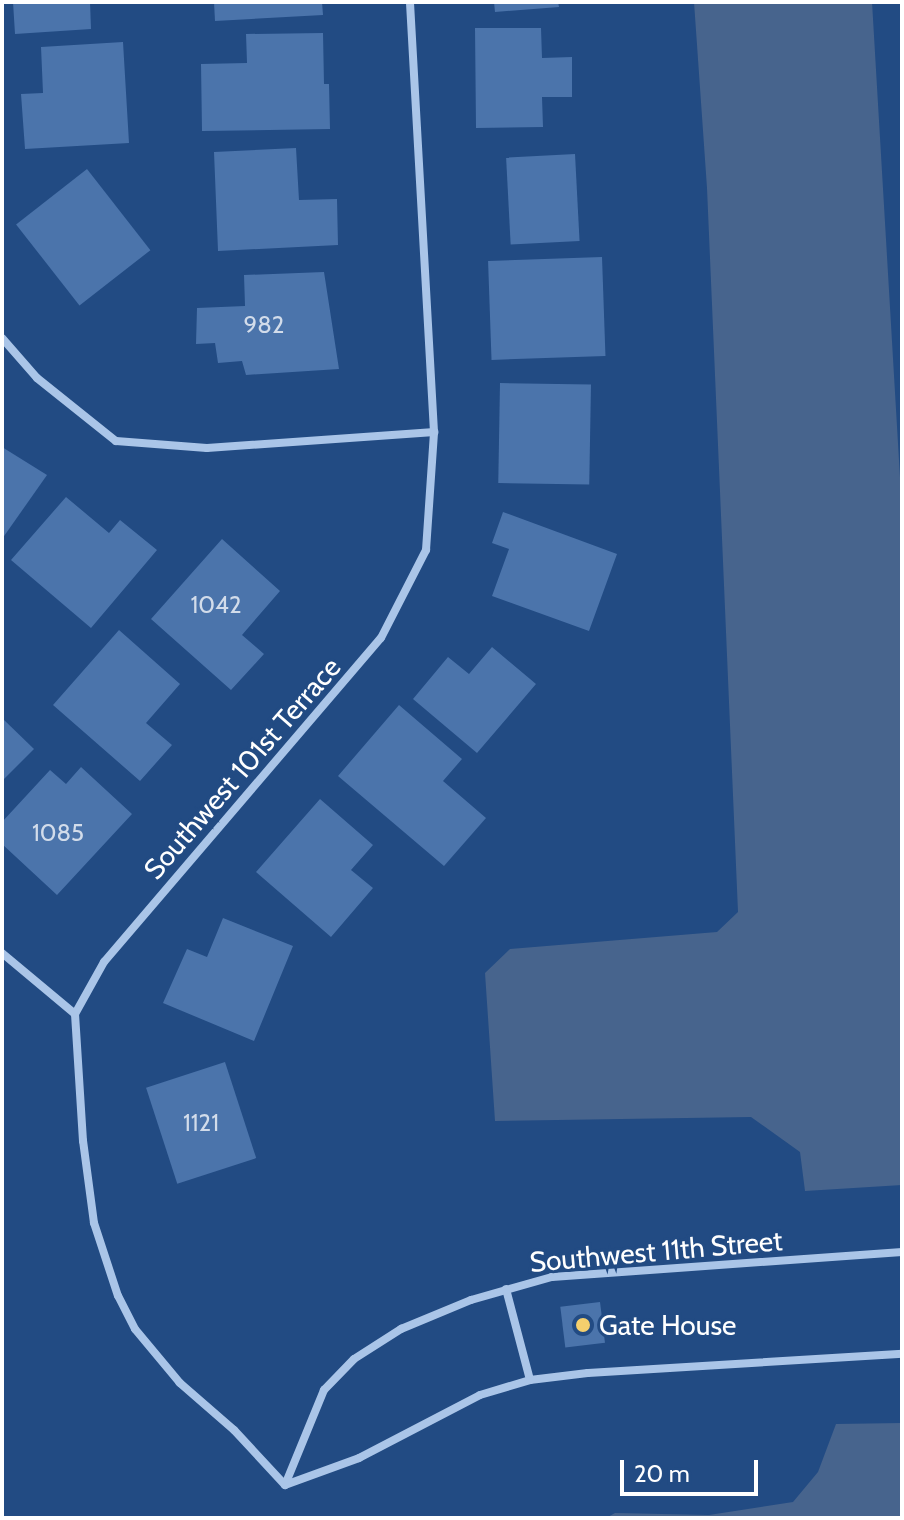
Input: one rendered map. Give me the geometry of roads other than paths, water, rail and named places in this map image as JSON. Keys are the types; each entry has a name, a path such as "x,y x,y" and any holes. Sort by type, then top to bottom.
{"street":[{"name":"Southwest 101st Terrace","path":"75,1014 104,962 381,638 426,550 434,432 410,2"},
{"path":"2,338 37,378 116,441 207,448 434,432"},
{"path":"2,953 75,1014 83,1141 94,1223 118,1296 135,1329 180,1383 234,1430 285,1485 359,1458 480,1395 530,1380 588,1373 902,1354"},
{"name":"Southwest 11th Street","path":"285,1485 324,1390 354,1359 401,1329 506,1289 552,1277 902,1252"},
{"path":"506,1289 530,1380"}],"water":[{"path":"694,2 872,2 902,511 902,1185 805,1191 800,1152 751,1117 495,1121 485,973 510,949 717,932 738,912 707,188"},
{"path":"902,1423 902,1518 606,1518 615,1513 709,1515 793,1502 818,1472 836,1424"}],"place":[{"name":"Gate House","path":"583,1325"}]}
